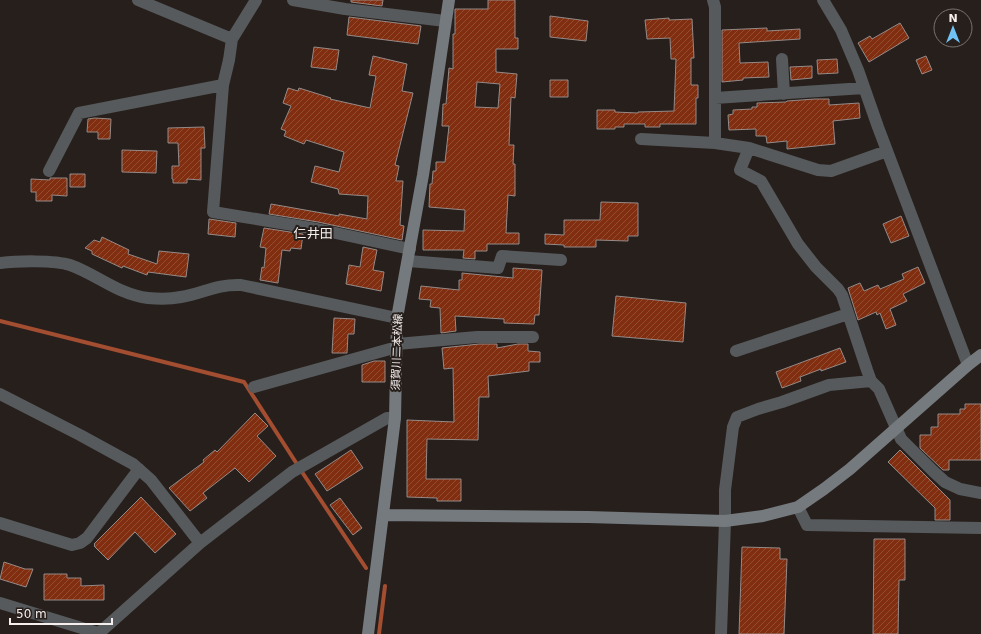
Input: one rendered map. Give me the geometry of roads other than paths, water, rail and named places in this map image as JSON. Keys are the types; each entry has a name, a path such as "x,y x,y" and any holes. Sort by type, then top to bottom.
{"street":[{"path":"138,0 232,39"},
{"path":"256,0 232,39 223,85 213,212 317,229 410,248"},
{"path":"293,0 345,9 445,21"},
{"name":"須賀川二本松線","path":"368,634 384,515 394,418 397,318 431,124 449,0"},
{"path":"713,0 715,7 715,143"},
{"path":"823,0 841,30 858,70 968,365"},
{"path":"782,59 784,94"},
{"path":"49,171 79,113 223,85"},
{"path":"715,98 864,88"},
{"path":"641,139 715,143 749,148 818,170 831,171 887,151"},
{"path":"749,148 740,170 761,181 798,244 816,267 838,289 872,381 878,389 901,439 946,482 960,488 981,493"},
{"path":"408,261 498,268 502,256 561,260"},
{"path":"0,263 52,262 69,265 130,294 147,298 160,299 182,297 227,285 241,285 397,318"},
{"path":"736,351 848,314"},
{"path":"254,387 397,345 477,337 534,337"},
{"path":"384,515 588,517 726,521 763,516 798,507 850,469 981,355"},
{"path":"721,634 726,521 725,490 733,426 737,417 829,384 872,381"},
{"path":"0,394 125,459 139,469 151,480 200,543"},
{"path":"0,603 98,633 200,543 292,472 387,418 394,418"},
{"path":"0,523 72,545 80,543 87,538 105,516 139,469"},
{"path":"798,507 807,525 981,528"}],"waterway":[{"path":"0,321 244,382 366,568"},
{"path":"379,634 385,586"}],"district":[{"name":"仁井田","path":"313,233"}]}
